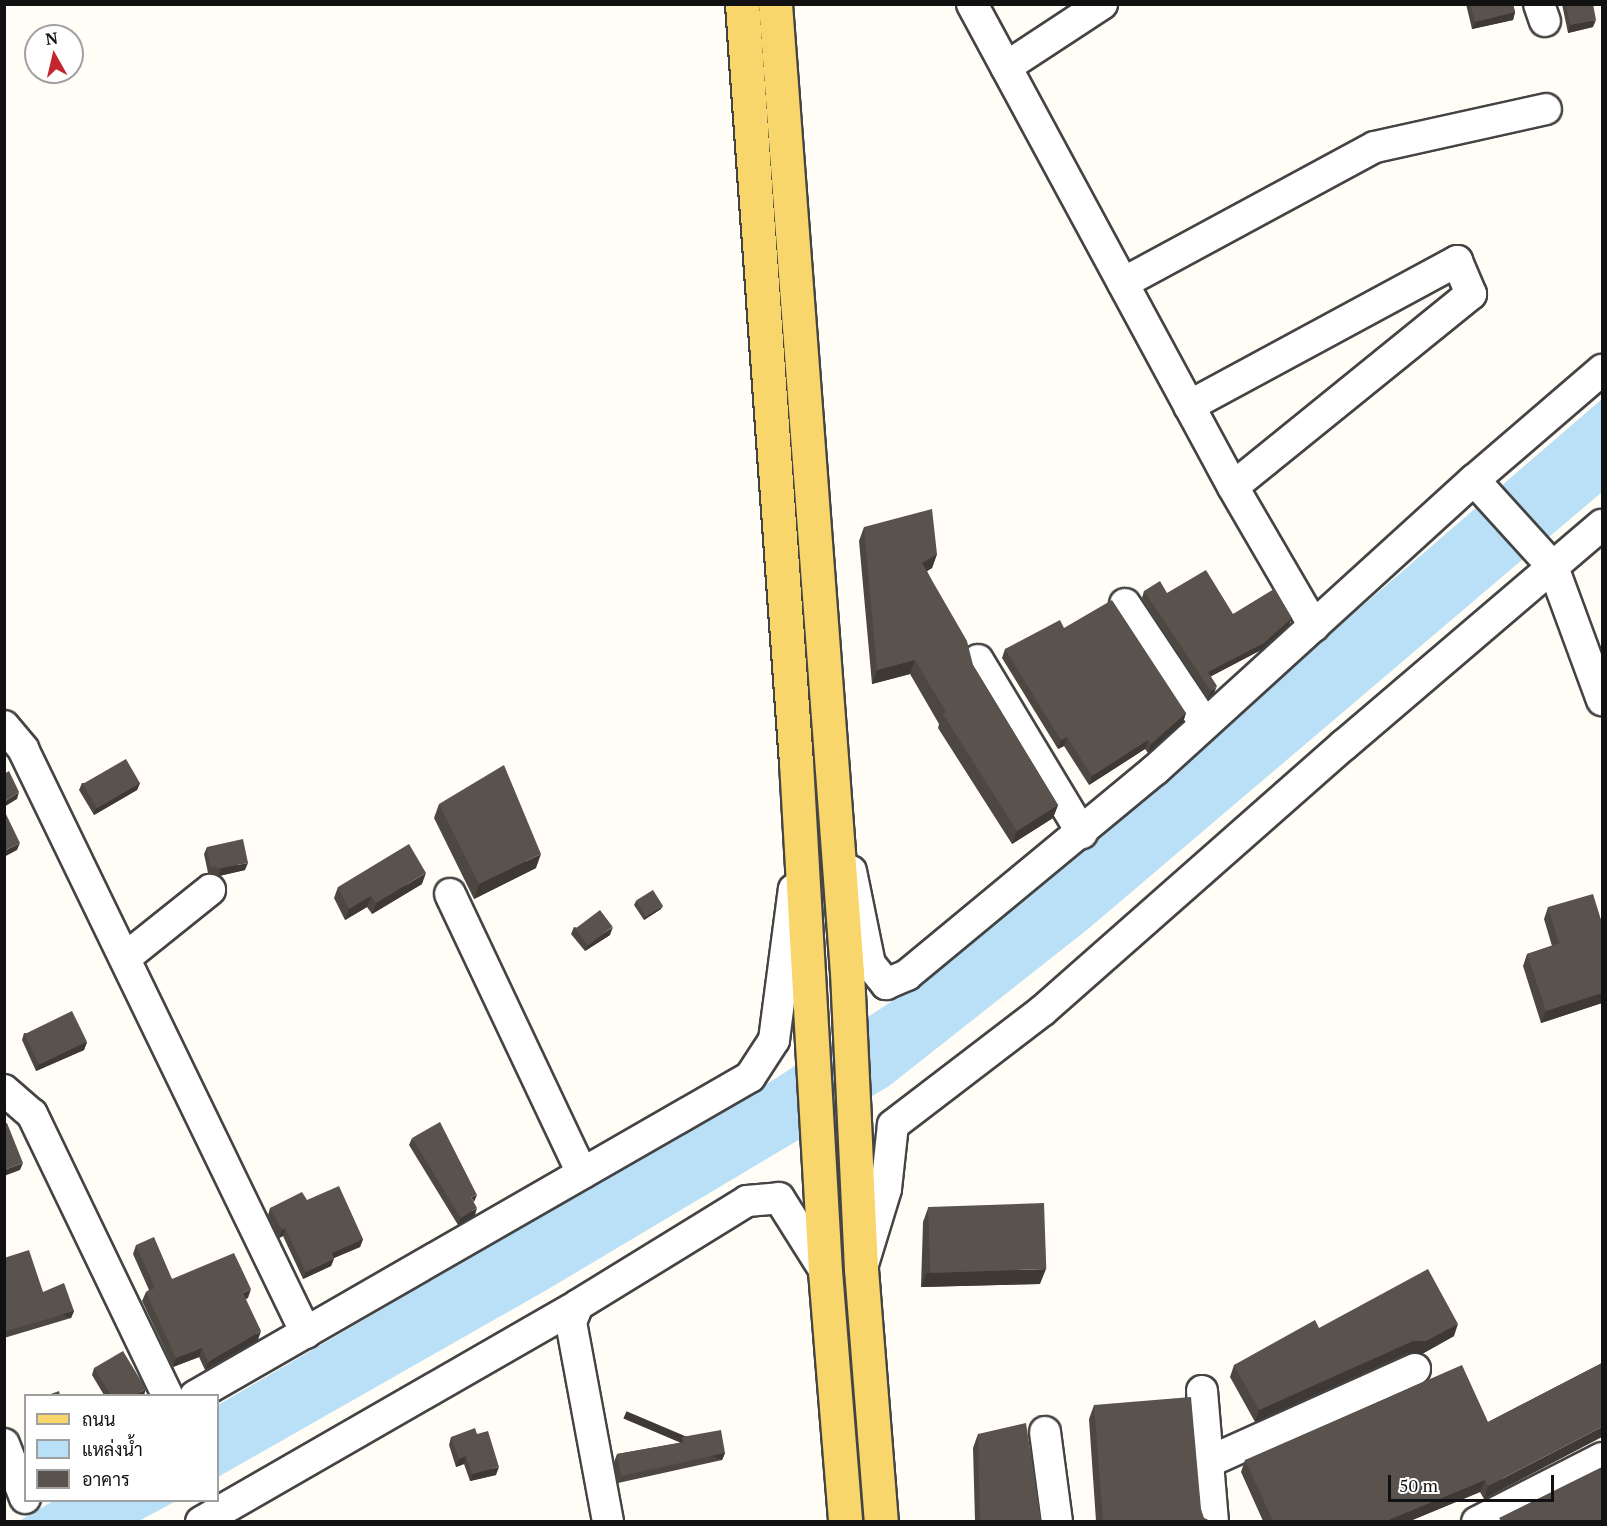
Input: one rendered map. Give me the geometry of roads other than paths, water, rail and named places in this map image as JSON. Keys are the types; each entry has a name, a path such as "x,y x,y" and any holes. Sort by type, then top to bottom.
{"main road":[{"path":"742,4 801,842 825,1271 844,1521"},
{"path":"775,4 829,760 847,972 860,1209 861,1269 881,1521"}],"street":[{"path":"972,4 1233,487 1314,626"},
{"path":"1006,67 1102,4"},
{"path":"1123,283 1375,147 1546,109"},
{"path":"1189,406 1457,261 1471,294 1233,487"},
{"path":"829,760 870,964 886,984 907,975 1082,833 1474,480 1602,370"},
{"path":"1474,480 1553,567 1601,690"},
{"path":"861,1269 886,1189 893,1125 1042,1011 1602,525"},
{"path":"1125,604 1205,724"},
{"path":"978,660 1082,833"},
{"path":"4,726 23,749 306,1333"},
{"path":"197,1394 750,1077 774,1040 801,842"},
{"path":"125,958 210,890"},
{"path":"450,894 582,1173"},
{"path":"4,1090 32,1114 168,1394"},
{"path":"201,1521 578,1305 747,1201 779,1198 825,1271"},
{"path":"578,1305 571,1322 608,1521"},
{"path":"1208,1462 1414,1369"},
{"path":"1202,1391 1213,1521"},
{"path":"1045,1432 1057,1521"},
{"path":"4,1444 24,1495"},
{"path":"1477,1521 1602,1458"},
{"path":"4,1509 24,1499"}],"water":[{"path":"1602,399 1602,492 1088,929 889,1086 550,1288 219,1476 219,1404 775,1079 892,1001 1002,917"},
{"path":"52,1502 174,1502 139,1521 19,1521"}]}
